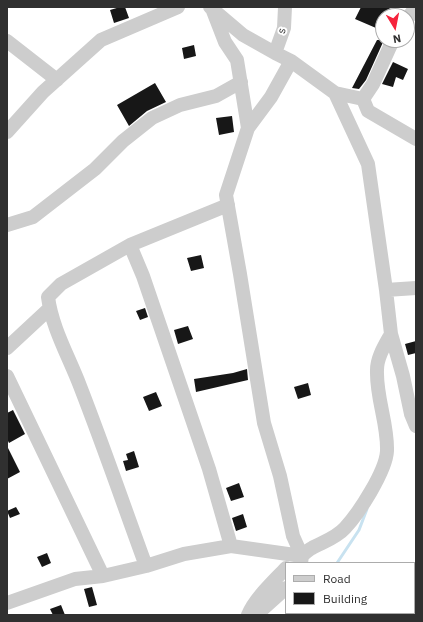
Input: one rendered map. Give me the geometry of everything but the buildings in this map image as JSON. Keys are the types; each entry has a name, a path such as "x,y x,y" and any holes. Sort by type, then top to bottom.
{"street":[{"path":"7,132 43,92 101,40 178,7"},
{"name":"s","path":"275,54 284,28 285,7"},
{"path":"211,8 243,35 275,54 291,61 335,93 363,99"},
{"path":"211,8 225,42 237,60 248,128"},
{"path":"7,41 56,80"},
{"path":"363,99 373,84 389,48"},
{"path":"291,61 271,97 248,128 226,195 264,423 280,476 298,561"},
{"path":"7,225 33,217 95,169 123,141 152,118 180,105 216,96 241,82"},
{"path":"335,93 368,164 391,334 416,426"},
{"path":"363,99 368,111 416,139"},
{"path":"146,566 80,385 53,321 49,309 48,297 60,284 130,244 228,205"},
{"path":"130,244 143,276 209,469 230,546"},
{"path":"386,290 416,288"},
{"path":"7,348 49,309"},
{"path":"298,561 311,548 330,540 345,529 372,490 383,468 387,453 387,433 382,409 377,369 382,349 391,334"},
{"path":"398,358 416,387"},
{"path":"7,376 103,576"},
{"path":"7,602 75,578 103,576 146,566 184,554 230,546 298,561"},
{"path":"248,615 250,610 268,587 285,569"},
{"path":"256,615 285,589"}],"waterway":[{"path":"338,562 359,530 367,509"}]}
